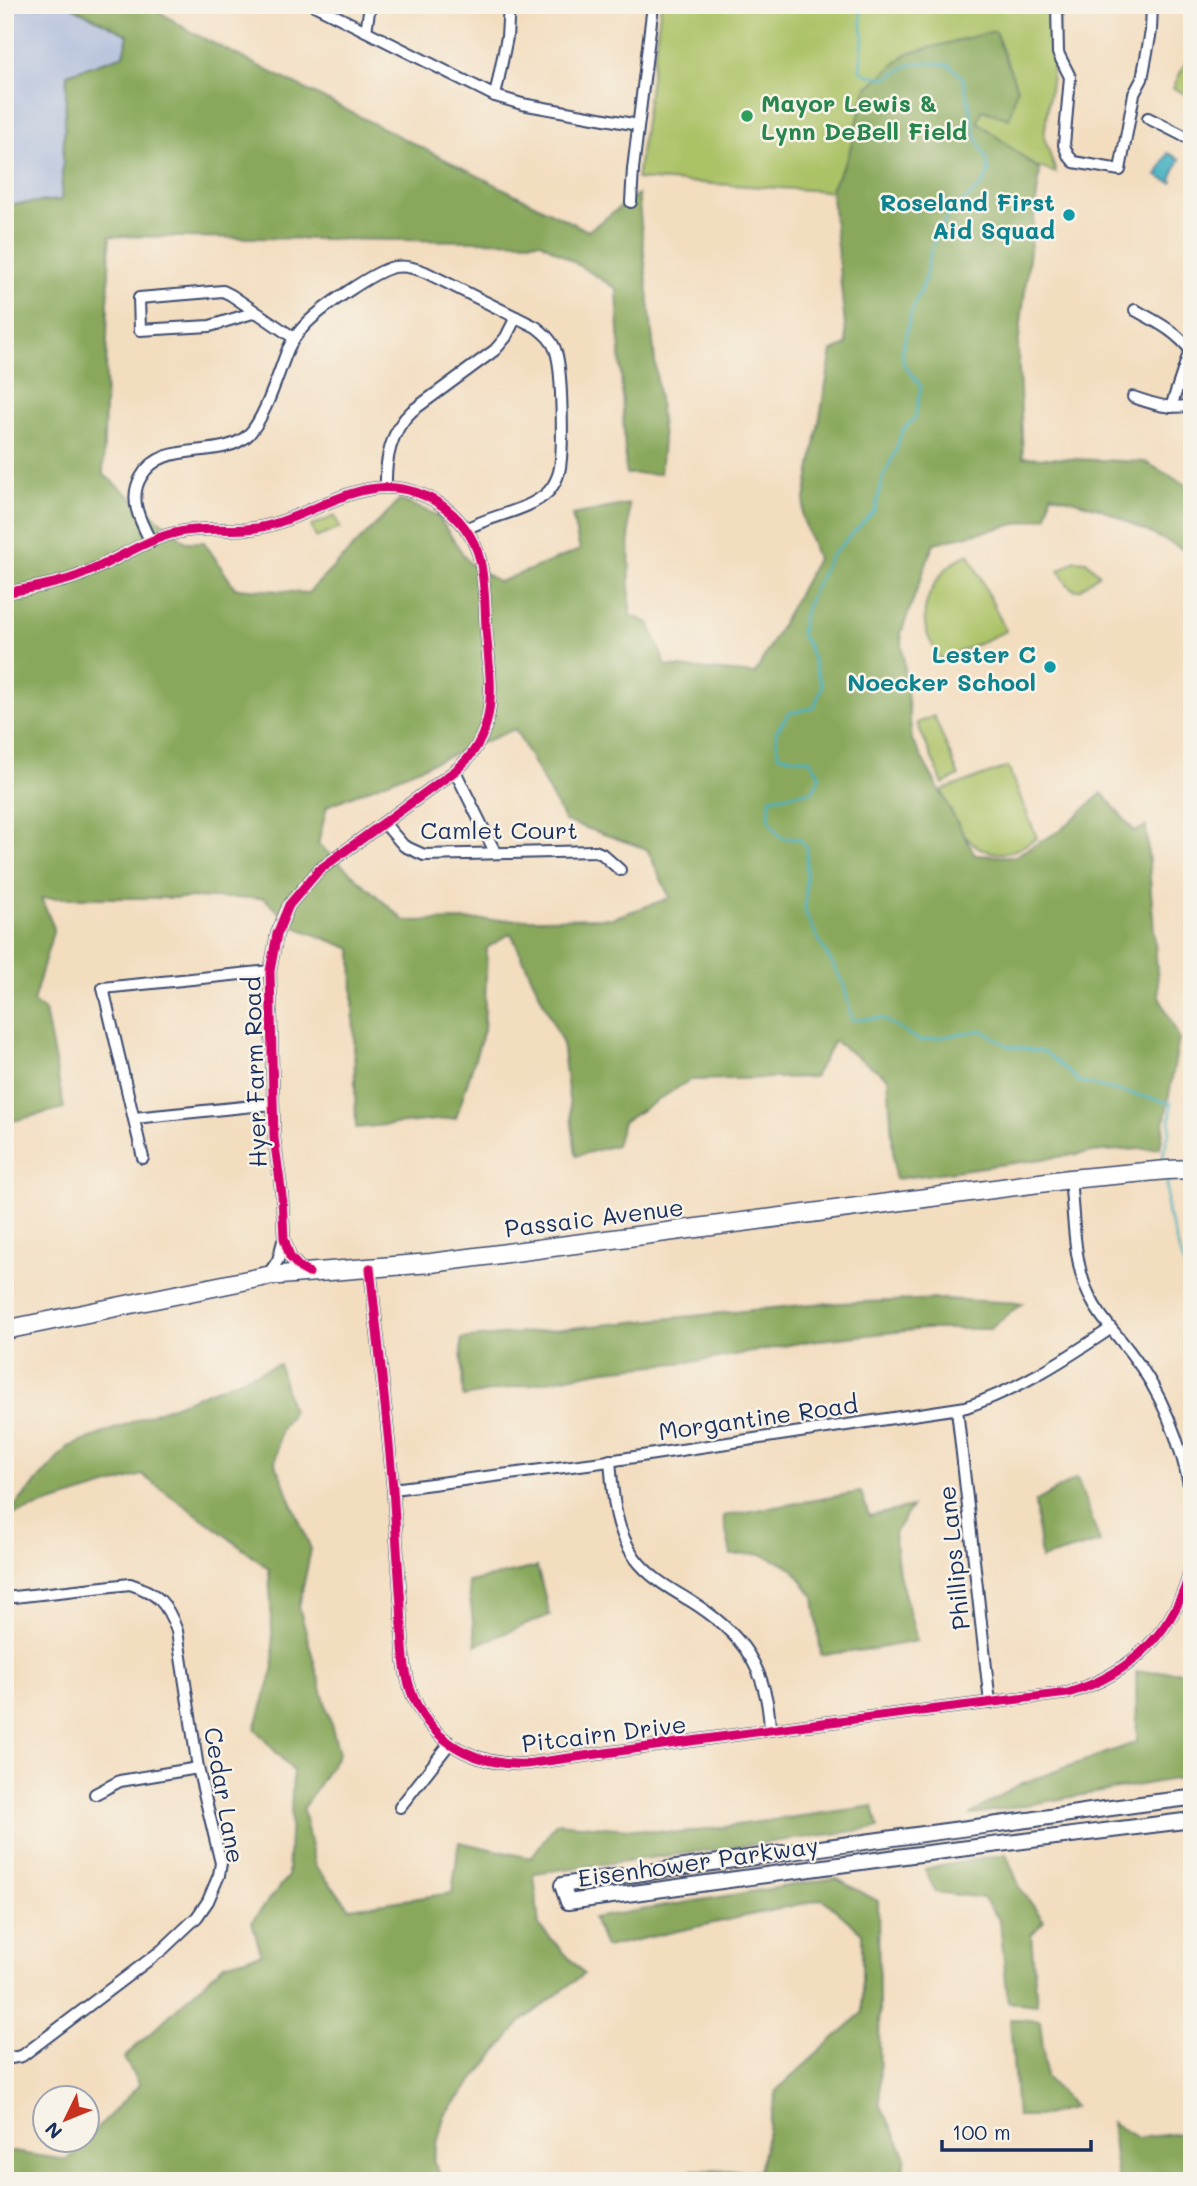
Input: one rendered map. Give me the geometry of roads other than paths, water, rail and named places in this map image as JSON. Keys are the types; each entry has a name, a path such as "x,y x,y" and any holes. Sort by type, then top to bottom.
{"main road":[{"name":"Passaic Avenue","path":"5,1330 267,1276 431,1263 1070,1179 1192,1169"}],"street":[{"path":"314,5 495,96 522,104 638,125"},
{"path":"366,31 370,5"},
{"path":"495,96 507,37 509,5"},
{"path":"631,202 653,5"},
{"path":"1057,5 1058,53 1070,77 1064,145 1074,162 1120,170 1134,94 1142,79 1151,31 1152,5"},
{"path":"1148,118 1192,140"},
{"path":"151,542 137,510 135,496 140,478 146,469 171,454 228,445 251,433 293,338 320,312 375,275 400,266 409,266 425,272 536,327 545,334 557,353 560,374 561,463 552,487 531,504 486,519 466,529"},
{"path":"256,312 210,326 140,330 139,298 223,291 232,295 293,338"},
{"path":"1135,310 1168,328 1191,351 1171,407"},
{"path":"386,487 386,461 400,423 412,411 495,351 516,317"},
{"path":"1133,397 1160,406 1192,405"},
{"name":"Hyer Farm Road","path":"5,593 78,576 151,542 184,531 269,526 358,492 386,487 410,490 429,497 451,512 466,529 476,547 483,576 490,704 488,722 481,739 471,755 455,771 319,870 297,894 276,934 270,971 274,1138 282,1196 284,1238 290,1256 300,1268 309,1273"},
{"path":"455,771 495,852"},
{"name":"Camlet Court","path":"384,823 396,839 416,853 424,855 595,851 620,870"},
{"path":"143,1158 103,988 270,971"},
{"path":"134,1118 273,1104"},
{"path":"1070,1179 1081,1272 1088,1294 1110,1329 1148,1377 1164,1406 1190,1476 1192,1499"},
{"name":"Hyer Farm Road","path":"267,1276 278,1260 284,1238"},
{"name":"Pitcairn Drive","path":"370,1268 393,1489 407,1678 419,1710 433,1728 450,1743 481,1759 515,1764 1068,1693 1101,1682 1144,1652 1166,1625 1183,1595 1192,1564"},
{"name":"Morgantine Road","path":"393,1489 957,1409 1022,1384 1054,1367 1110,1329"},
{"name":"Phillips Lane","path":"957,1409 990,1703"},
{"path":"610,1460 614,1510 628,1547 653,1578 715,1617 745,1648 764,1687 770,1730"},
{"name":"Cedar Lane","path":"5,1598 130,1584 159,1597 172,1617 177,1631 198,1768 221,1863 208,1901 197,1917 162,1950 22,2056 5,2059"},
{"path":"400,1807 450,1743"},
{"path":"95,1794 120,1781 198,1768"},
{"name":"Eisenhower Parkway","path":"1192,1798 752,1856 562,1885 568,1902 1192,1820"}],"water":[{"path":"1168,153 1180,159 1171,179 1172,183 1157,176"}],"waterway":[{"path":"860,5 863,37 860,70 868,75 888,78 908,65 926,62 949,65 963,78 977,139 987,160 989,173 982,185 946,218 931,249 924,282 911,313 902,351 904,365 921,386 915,418 902,431 883,477 875,510 830,557 803,617 801,635 808,645 822,687 814,708 789,713 776,732 778,755 810,760 820,775 813,791 770,798 769,820 781,838 799,839 807,848 805,912 844,985 852,1020 881,1018 920,1041 982,1030 1008,1046 1045,1052 1080,1082 1171,1103 1170,1129 1162,1159 1164,1165"},
{"path":"1167,1178 1167,1211 1184,1266 1192,1271"}],"place":[{"name":"Mayor Lewis & Lynn DeBell Field","path":"747,116"},
{"name":"Roseland First Aid Squad","path":"1069,215"},
{"name":"Lester C Noecker School","path":"1050,667"}]}
